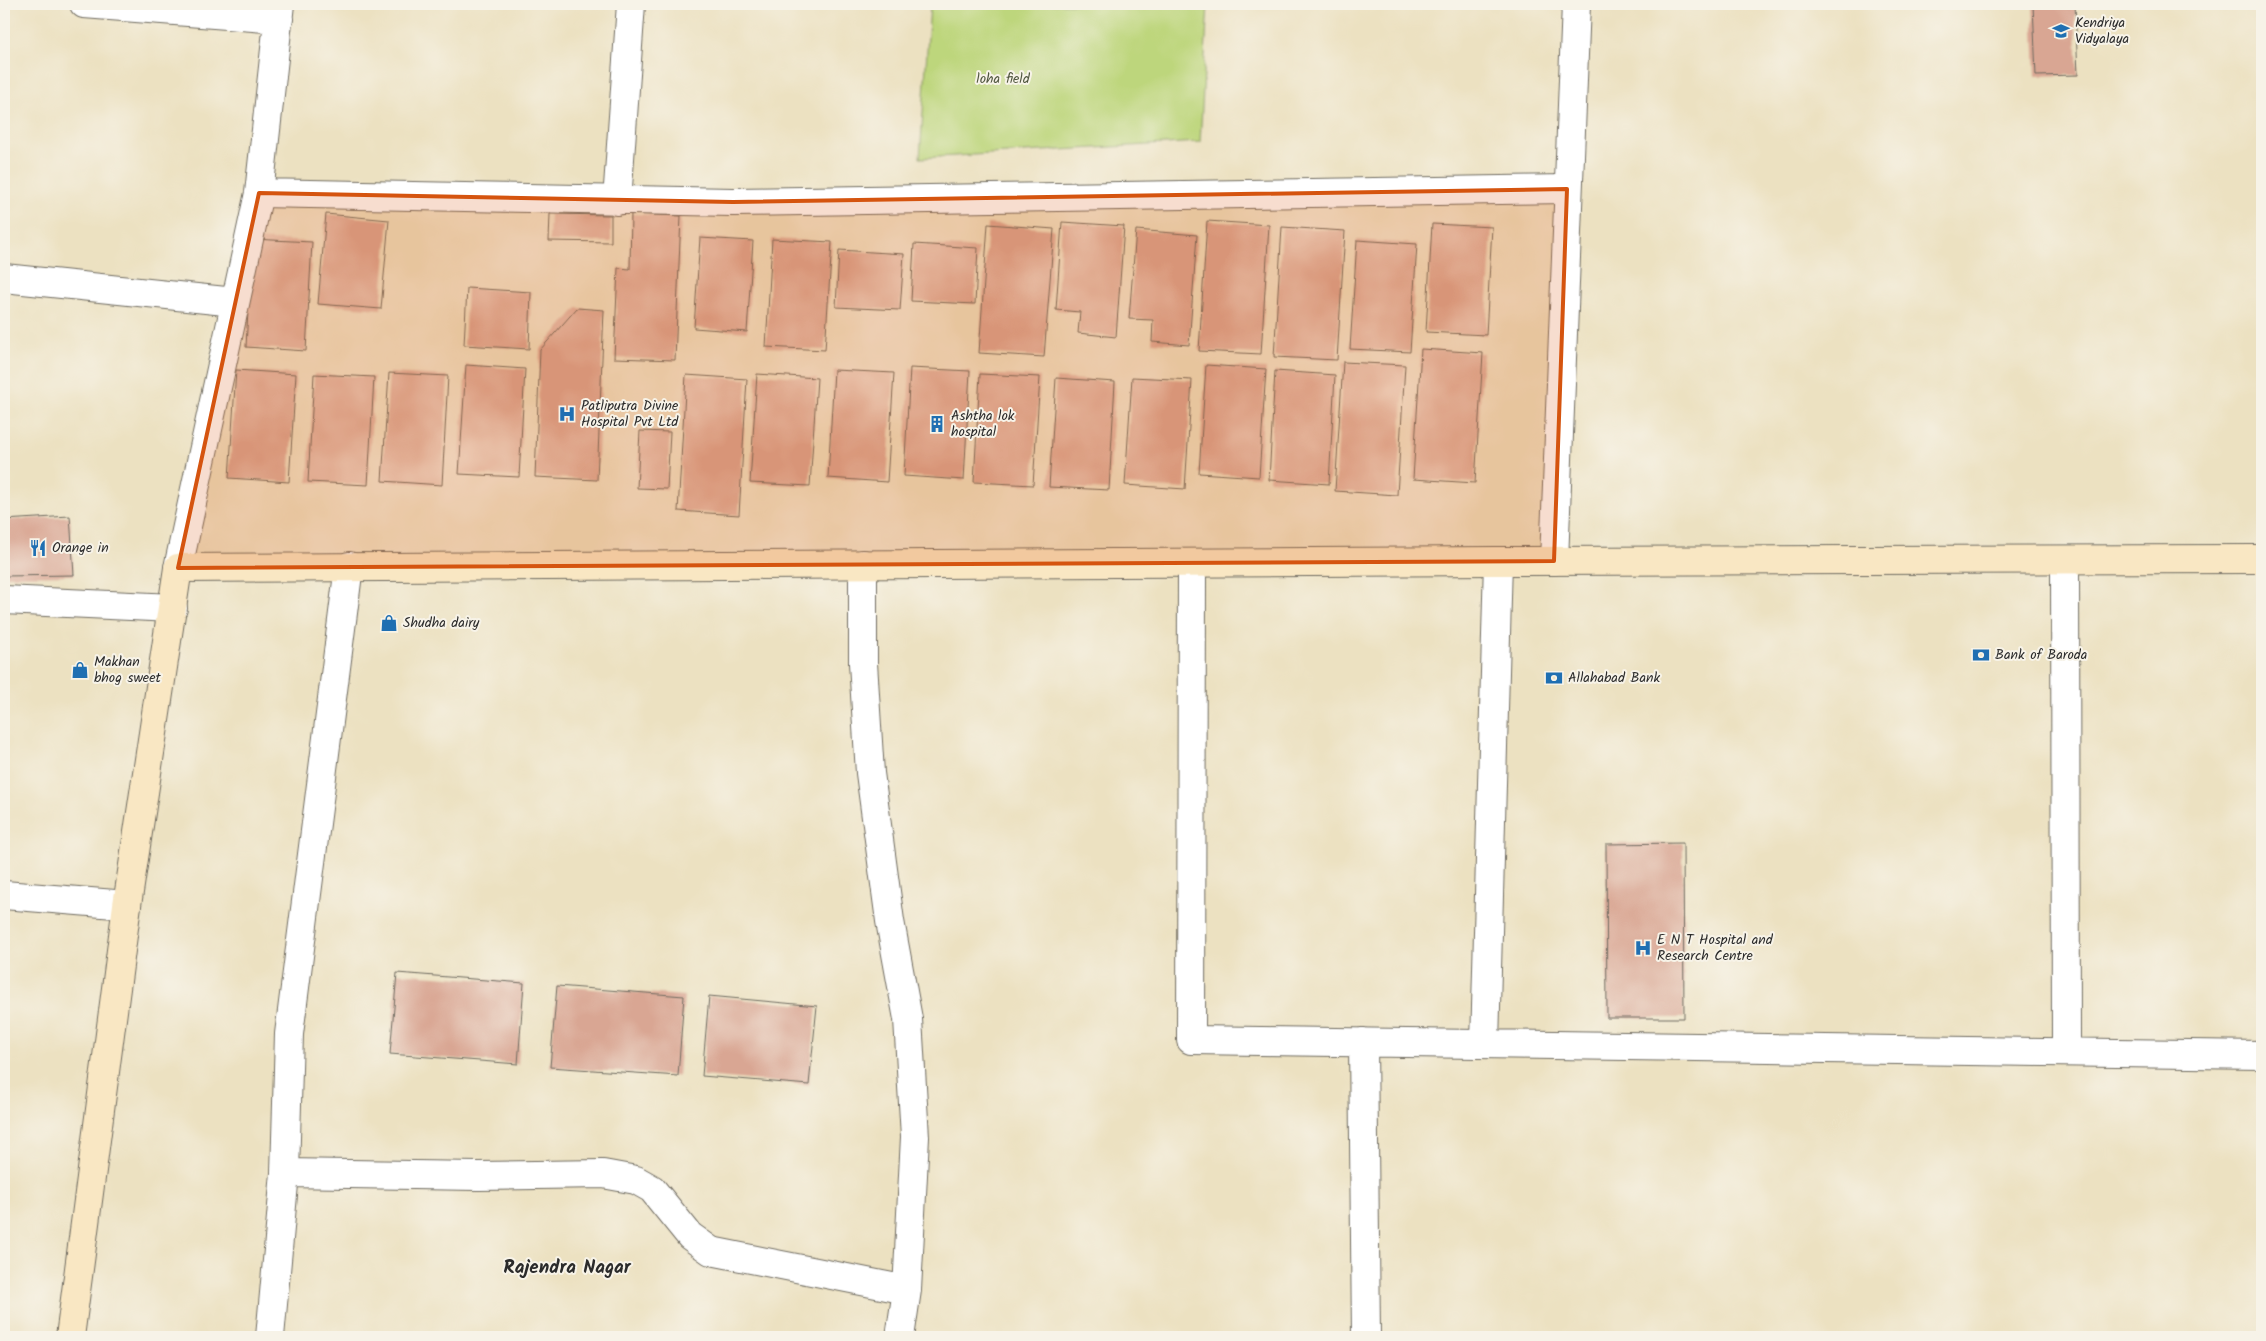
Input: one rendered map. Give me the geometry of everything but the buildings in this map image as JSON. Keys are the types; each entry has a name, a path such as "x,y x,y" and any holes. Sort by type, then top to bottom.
{"street":[{"path":"70,1337 127,905 178,568 260,193 280,11 84,4"},
{"path":"617,201 631,4"},
{"path":"1554,561 1567,189 1576,4"},
{"path":"260,193 733,202 1567,189"},
{"path":"4,278 235,302"},
{"path":"1485,1044 1498,560"},
{"path":"178,568 1192,564 1498,560 2262,560"},
{"path":"2065,561 2066,1052"},
{"path":"863,564 863,663 870,772 890,921 908,1019 915,1137 907,1290 900,1337"},
{"path":"1192,564 1191,1040 2262,1055"},
{"path":"270,1337 285,1173 289,1034 349,566"},
{"path":"4,600 173,608"},
{"path":"4,895 127,905"},
{"path":"1363,1042 1366,1337"},
{"path":"285,1173 478,1176 602,1174 636,1180 652,1189 690,1236 711,1251 907,1290"}],"highlighted area":[{"path":"1567,189 1554,561 178,568 259,193 733,202"}],"green space":[{"name":"loha field","path":"930,4 1208,4 1200,142 920,158"}],"place":[{"name":"Kendriya Vidyalaya","path":"2061,31"},
{"name":"Patliputra Divine Hospital Pvt Ltd","path":"567,414"},
{"name":"Ashtha lok hospital","path":"937,424"},
{"name":"Orange in","path":"38,548"},
{"name":"Shudha dairy","path":"389,623"},
{"name":"Bank of Baroda","path":"1981,655"},
{"name":"Makhan bhog sweet","path":"80,670"},
{"name":"Allahabad Bank","path":"1554,678"},
{"name":"E N T Hospital and Research Centre","path":"1643,948"}],"district":[{"name":"Rajendra Nagar","path":"567,1268"}]}
